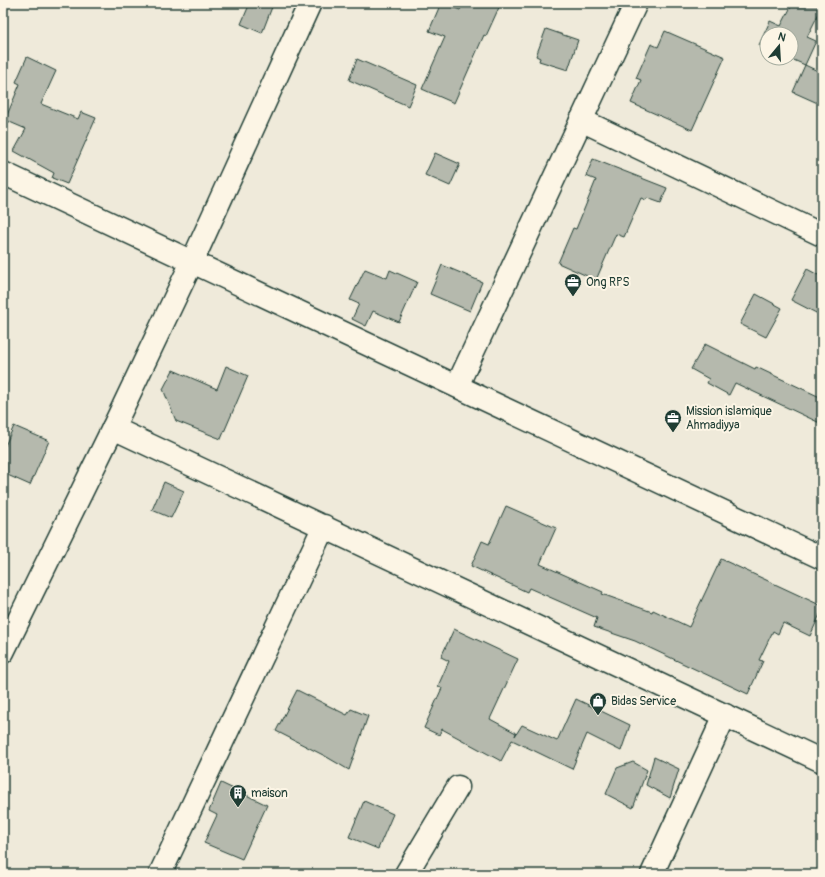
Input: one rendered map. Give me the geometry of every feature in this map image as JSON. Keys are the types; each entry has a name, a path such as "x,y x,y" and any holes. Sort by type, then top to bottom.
{"street":[{"path":"4,648 114,428 192,262 310,3"},
{"path":"457,386 636,3"},
{"path":"581,120 822,235"},
{"path":"3,173 822,558"},
{"path":"114,428 822,760"},
{"path":"160,874 324,526"},
{"path":"652,874 725,715"},
{"path":"406,874 458,787"}],"building":[{"path":"250,3 262,3 272,7 262,33 241,24"},
{"path":"441,3 460,10 463,3 501,3 486,36 484,35 454,103 422,89 445,37 429,31"},
{"path":"793,3 822,3 822,7 807,37 816,41 805,65 799,62 799,26 781,26"},
{"path":"770,21 781,26 768,26"},
{"path":"546,29 578,40 568,70 539,61 540,58 536,56"},
{"path":"665,31 725,57 692,130 631,103 641,80 636,78 651,44 658,47"},
{"path":"27,57 56,71 41,104 78,119 81,112 96,118 67,184 52,178 54,173 14,151 26,129 5,120 20,84 16,82"},
{"path":"357,59 417,85 408,106 349,80"},
{"path":"805,65 822,73 822,105 793,92"},
{"path":"435,153 460,164 450,186 425,175"},
{"path":"593,159 667,188 661,203 647,198 646,200 641,198 624,237 616,234 596,280 558,263 573,228 576,229 596,180 586,176"},
{"path":"442,265 482,282 470,311 430,294"},
{"path":"365,269 387,278 390,270 417,282 399,322 373,311 366,326 352,319 359,304 350,300"},
{"path":"807,269 822,277 822,316 791,300"},
{"path":"756,294 782,308 766,337 740,324"},
{"path":"705,344 755,369 756,367 822,398 822,424 735,383 729,395 707,383 709,379 691,369"},
{"path":"226,366 248,376 221,439 176,421 163,389 173,370 217,389"},
{"path":"14,426 49,441 30,485 3,473 3,450"},
{"path":"164,482 184,491 171,518 152,510"},
{"path":"506,506 556,528 540,564 603,592 602,594 652,612 653,610 689,627 721,559 822,606 822,610 810,636 783,623 778,634 773,631 759,660 763,661 748,694 635,641 594,627 597,618 529,588 527,592 471,566 482,541 489,544"},
{"path":"454,629 518,659 490,719 516,733 515,736 522,725 557,741 576,699 630,725 621,751 587,734 572,769 512,740 501,761 442,729 439,735 424,728 442,688 438,686 449,661 441,657"},
{"path":"297,690 347,715 351,709 368,716 349,770 276,731"},
{"path":"654,757 679,769 670,798 646,785"},
{"path":"633,762 647,770 633,808 606,794 617,768"},
{"path":"221,783 267,805 242,859 204,843 217,815 209,811"},
{"path":"364,801 393,814 378,849 349,837"}],"place":[{"name":"Ong RPS","path":"573,297"},
{"name":"Mission islamique Ahmadiyya","path":"673,433"},
{"name":"Bidas Service","path":"598,716"},
{"name":"maison","path":"238,808"}]}
